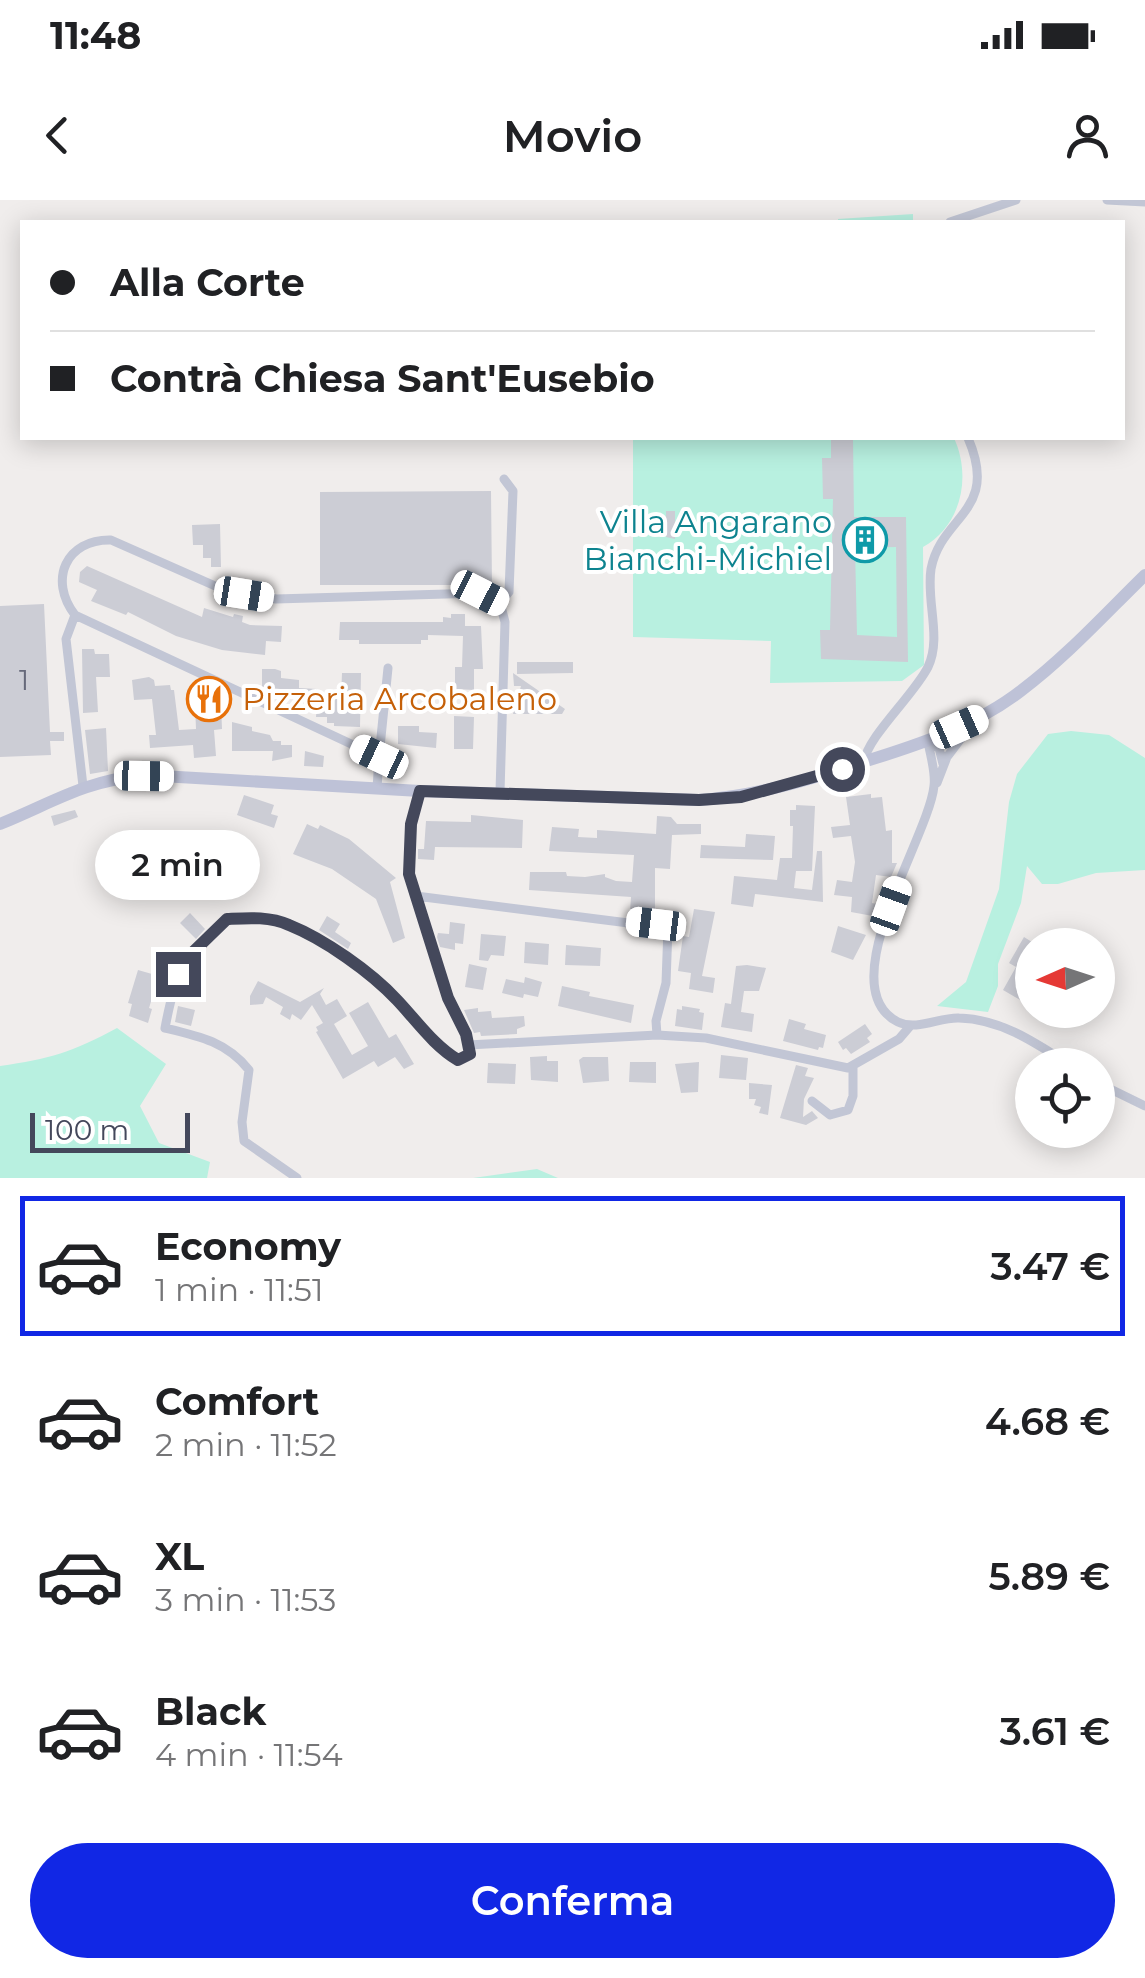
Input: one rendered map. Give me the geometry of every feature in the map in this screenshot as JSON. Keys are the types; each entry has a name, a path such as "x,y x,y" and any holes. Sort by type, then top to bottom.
{"street":[{"path":"956,220 1016,200"},
{"path":"1106,200 1145,202"},
{"path":"864,762 872,743 930,662 934,647 932,565 976,489 977,463 969,440"},
{"path":"500,603 509,592 513,491 504,479"},
{"path":"379,757 75,615 62,591 62,574 69,557 94,539 111,540 222,589 276,599 480,593 500,603 506,622 500,792"},
{"path":"0,824 83,786 144,776 420,791 699,800 741,797 928,741 981,717 1055,663 1145,575"},
{"path":"75,615 66,639 83,786"},
{"path":"377,788 388,668"},
{"path":"981,717 959,738 933,790 878,941 873,970 880,1004 899,1022 911,1025 953,1018 978,1019 1007,1028 1041,1048"},
{"path":"928,741 939,748 943,767"},
{"path":"928,741 933,790"},
{"path":"296,1178 244,1141 242,1122 249,1070 238,1057 209,1038 166,1028 178,974 192,953 227,919 258,918 287,924 387,990 446,1052 458,1060 470,1054 409,874 408,847 420,791"},
{"path":"416,896 668,928 666,983 656,1021 657,1036"},
{"path":"468,1045 657,1036 706,1038 853,1066 898,1040 911,1025"},
{"path":"812,1101 830,1115 848,1110 853,1096 853,1066"},
{"path":"1115,1091 1145,1106"}],"green space":[{"path":"913,214 913,220 838,219"},
{"path":"633,440 955,440 962,469 959,499 946,527 923,547 924,665 902,681 770,683 771,641 633,637"},
{"path":"1071,731 1109,735 1145,758 1145,870 1096,873 1058,884 1042,884 1027,866 1021,903 998,964 998,986 988,1012 937,1006 966,982 999,889 1009,802 1017,774 1048,734"},
{"path":"117,1028 166,1064 140,1106 159,1143 210,1162 207,1178 0,1178 0,1066 60,1053"},
{"path":"537,1169 558,1178 473,1178"}],"building":[{"name":"Villa Angarano Bianchi-Michiel","path":"831,440 853,440 854,517 906,517 908,662 821,659 820,630 830,630 833,499 823,499 822,458 831,458","holes":["896,547 897,637 857,635 855,548"]},
{"path":"491,491 492,585 320,585 320,492"},
{"path":"666,511 675,511 675,539 666,537"},
{"path":"220,524 221,567 211,567 211,558 203,558 203,545 193,545 192,525"},
{"path":"87,566 202,617 204,608 243,616 242,622 250,625 282,626 281,642 266,641 265,655 222,650 176,636 128,612 126,615 91,601 97,590 79,582 80,572"},
{"path":"44,604 50,732 64,732 64,741 50,741 51,755 0,757 0,606"},
{"path":"451,614 465,614 465,626 481,626 483,669 474,669 474,690 455,689 455,667 462,667 463,636 428,635 428,640 421,640 421,644 359,644 359,640 339,640 340,622 443,622 443,617 451,618"},
{"path":"82,649 109,654 110,677 96,677 98,712 83,713"},
{"path":"517,662 573,662 573,673 517,674"},
{"path":"262,669 275,669 281,671 281,678 299,680 299,688 317,689 317,697 341,697 342,673 361,673 360,727 334,726 327,723 327,717 316,717 317,703 298,703 293,697 280,697 280,689 262,687"},
{"path":"513,673 565,709 562,714 513,714 521,686 514,686"},
{"path":"149,677 155,686 170,685 174,690 179,730 196,729 195,705 221,704 222,729 214,730 216,756 194,758 193,745 150,748 149,735 156,735 152,699 134,700 132,680"},
{"path":"454,716 474,717 473,749 454,749"},
{"path":"232,722 270,735 281,745 292,745 292,757 272,761 273,751 232,751"},
{"path":"398,726 419,726 419,732 437,733 436,748 398,744"},
{"path":"106,728 108,771 90,774 85,730"},
{"path":"305,751 324,756 323,767 304,766"},
{"path":"871,794 871,798 882,797 886,831 892,830 892,863 897,863 891,877 876,875 872,903 882,905 878,917 851,912 852,897 834,895 837,880 852,882 855,862 851,836 833,838 831,827 850,825 846,797"},
{"path":"244,795 274,805 271,814 278,816 274,828 237,815"},
{"path":"796,805 815,806 812,871 796,871 794,888 812,890 817,851 822,851 823,902 755,894 753,907 731,904 734,876 777,880 780,858 792,858 790,810 796,810"},
{"path":"75,810 78,817 54,826 51,816"},
{"path":"471,815 523,820 522,848 435,847 434,860 418,859 418,849 424,849 426,821 471,822"},
{"path":"657,816 671,817 677,824 701,824 701,834 672,835 670,869 655,868 655,913 630,911 631,897 529,890 530,872 566,872 567,876 585,877 605,874 616,881 632,882 634,855 549,851 552,827 579,829 578,837 597,838 597,830 656,834"},
{"path":"307,824 318,829 320,825 349,839 396,878 390,882 405,938 393,943 376,899 332,869 293,854"},
{"path":"746,834 775,836 773,860 700,858 701,845 745,847"},
{"path":"694,909 715,912 702,976 715,978 713,993 689,989 691,973 678,971 683,936 689,937"},
{"path":"190,913 205,929 196,939 180,923"},
{"path":"327,916 340,924 335,932 351,943 348,949 319,930"},
{"path":"450,922 465,924 463,944 455,943 455,950 440,947 437,937 438,933 449,934"},
{"path":"838,926 866,935 853,960 831,952"},
{"path":"481,934 506,936 504,956 491,955 488,961 479,960"},
{"path":"525,942 549,944 548,965 524,963"},
{"path":"566,945 601,948 600,966 565,965"},
{"path":"469,964 487,968 483,990 465,987"},
{"path":"736,966 766,968 759,991 744,991 741,1012 754,1014 752,1032 721,1027 725,1003 731,1004"},
{"path":"1015,969 1015,997 1003,990"},
{"path":"138,970 159,976 148,1023 129,1016 132,1004 128,1003"},
{"path":"525,977 542,982 538,997 502,993 506,979 524,983"},
{"path":"258,981 300,1002 324,988 320,994 326,1005 337,999 347,1016 334,1024 352,1055 368,1046 349,1013 368,1002 389,1038 396,1034 414,1064 404,1069 395,1057 378,1067 374,1061 343,1079 316,1032 316,1027 323,1023 312,1005 301,1020 292,1014 290,1020 280,1014 283,1007 266,997 263,1004 250,1005"},
{"path":"562,986 634,1005 631,1023 558,1006"},
{"path":"178,1006 195,1010 191,1026 175,1022"},
{"path":"682,1006 704,1013 702,1030 675,1026 677,1009 682,1010"},
{"path":"478,1008 478,1012 491,1011 492,1018 524,1016 525,1026 517,1029 517,1034 481,1036 480,1032 474,1033 464,1010"},
{"path":"789,1019 806,1024 804,1029 826,1035 823,1048 783,1041"},
{"path":"865,1024 872,1034 867,1038 870,1042 851,1054 846,1048 843,1050 838,1042"},
{"path":"721,1055 748,1058 746,1080 719,1078"},
{"path":"547,1056 547,1061 558,1061 558,1082 531,1080 530,1057"},
{"path":"608,1057 609,1081 583,1083 579,1060"},
{"path":"630,1062 656,1062 656,1083 629,1082"},
{"path":"699,1062 698,1092 681,1093 675,1064"},
{"path":"488,1063 516,1064 515,1084 487,1083"},
{"path":"796,1065 808,1068 805,1076 814,1078 804,1099 803,1117 812,1111 818,1118 806,1125 780,1118"},
{"path":"749,1083 772,1085 768,1115 759,1113 761,1107 754,1105 756,1099 749,1099"}],"place":[{"name":"Villa Angarano Bianchi-Michiel","path":"865,540"},
{"name":"Pizzeria Arcobaleno","path":"209,699"}],"route":[{"path":"178,974 192,953 227,919 258,918 287,924 365,972 458,1060 470,1054 466,1034 448,998 409,874 411,824 420,791 699,800 741,797 842,769"}]}
